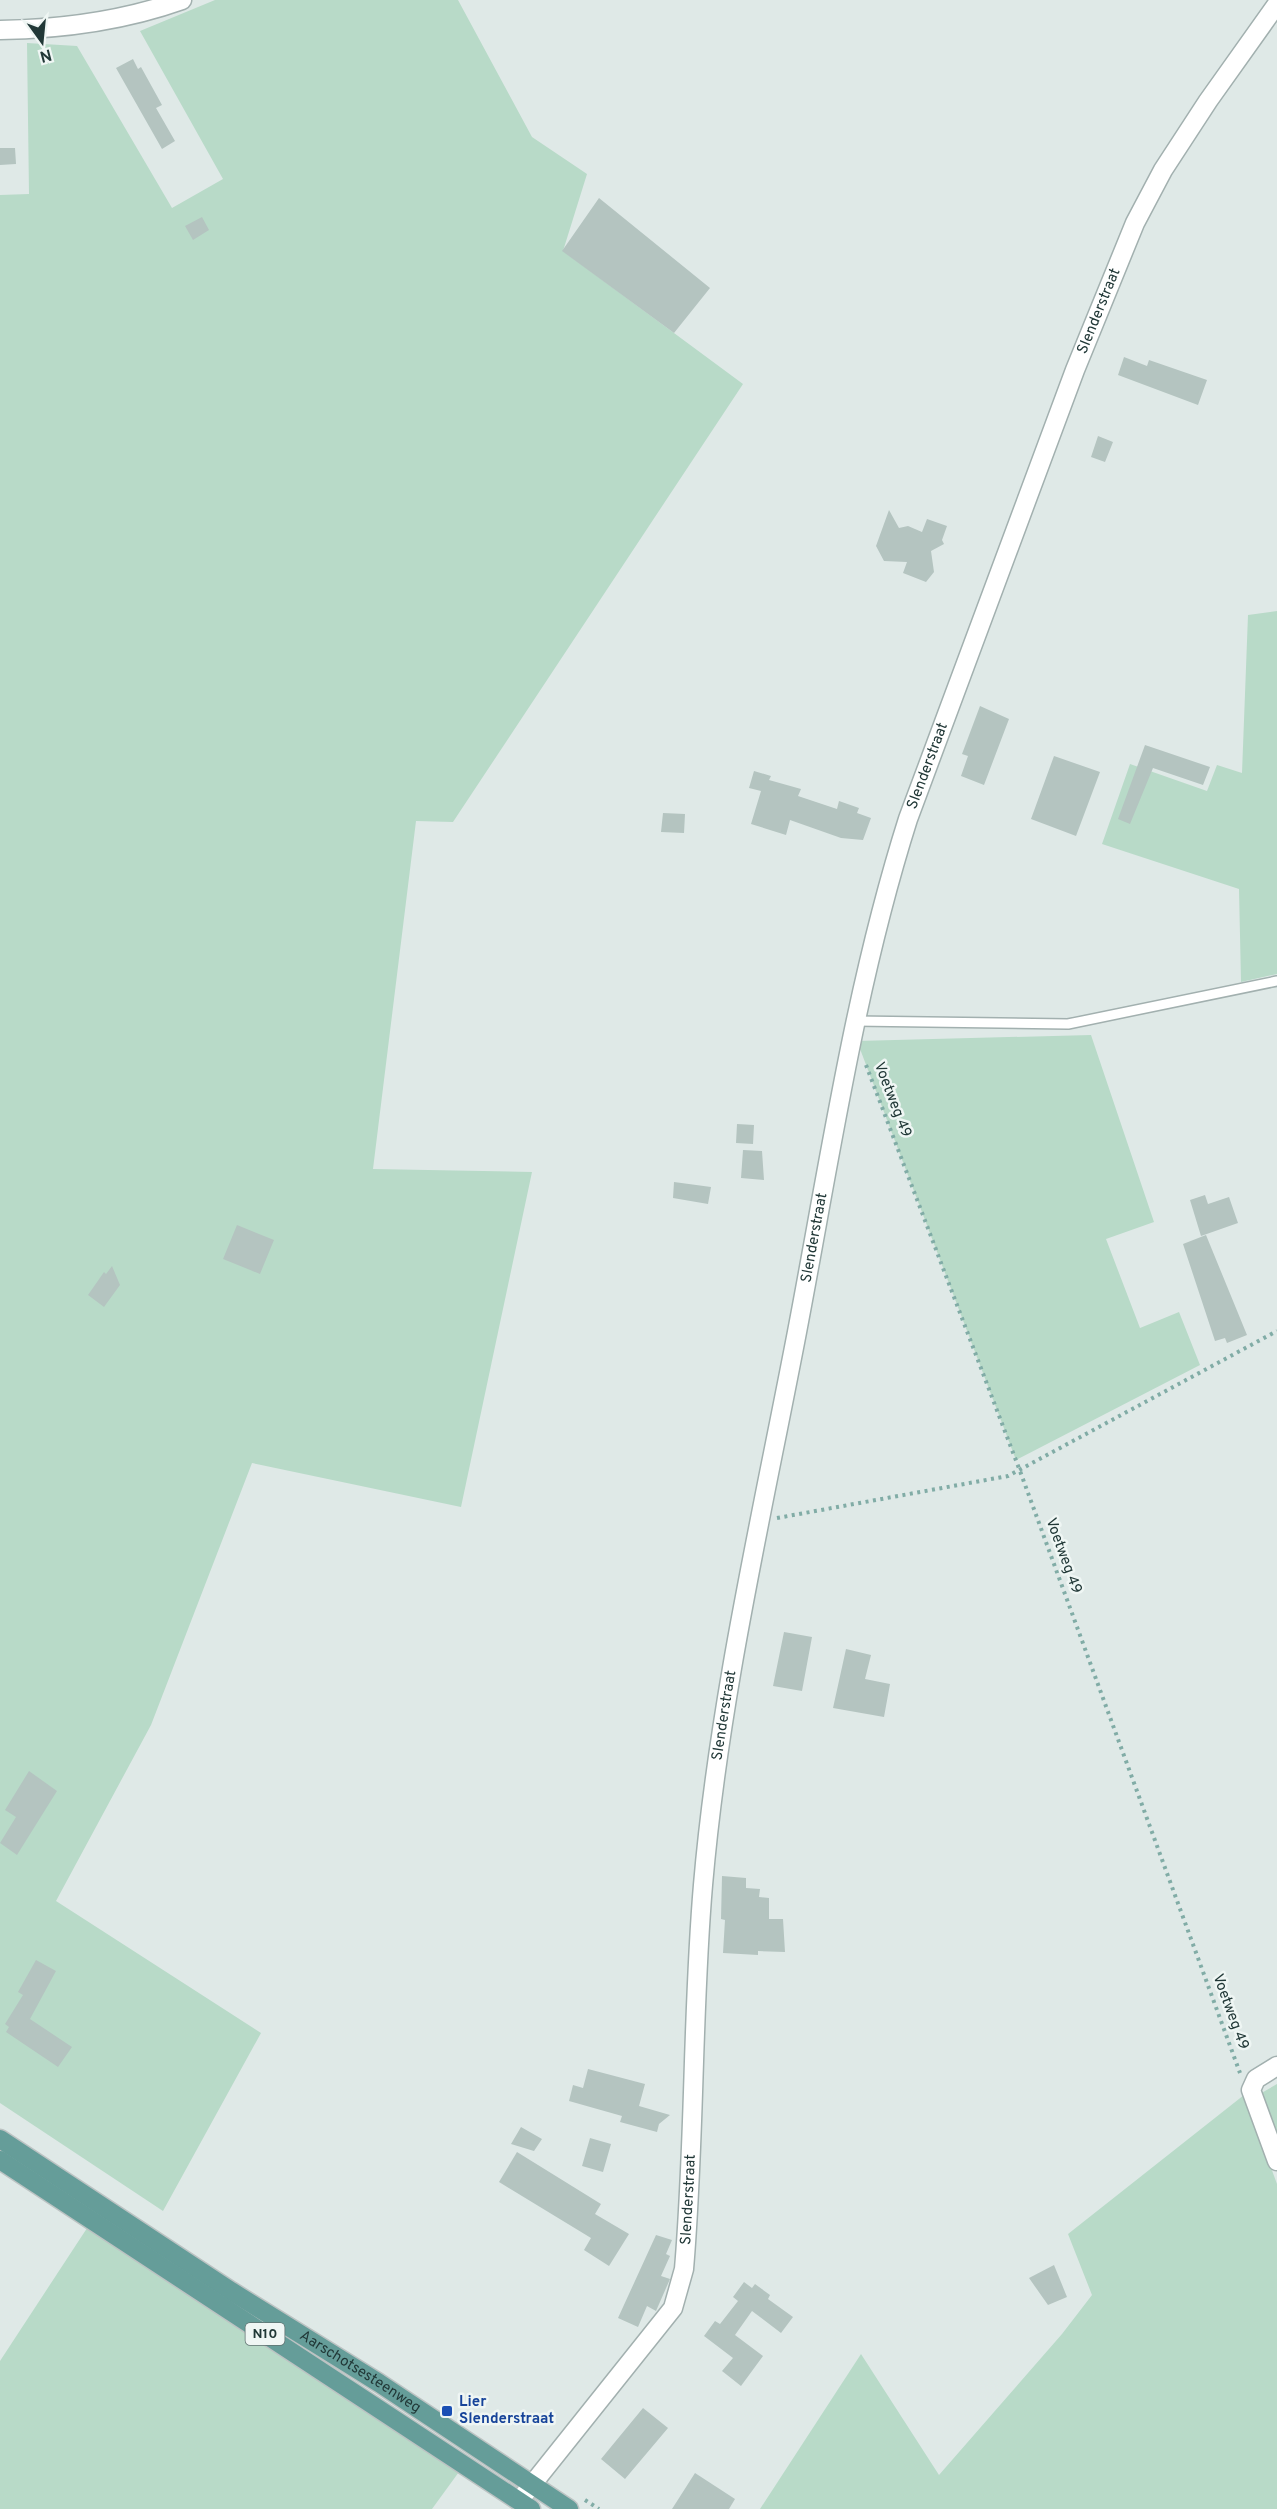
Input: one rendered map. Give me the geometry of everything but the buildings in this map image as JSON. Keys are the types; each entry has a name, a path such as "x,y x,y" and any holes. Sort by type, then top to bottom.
{"main road":[{"name":"Aarschotsesteenweg","path":"0,2139 231,2291 379,2383 569,2509"},
{"name":"Aarschotsesteenweg","path":"0,2160 525,2505"}],"street":[{"path":"0,30 64,27 114,20 182,0"},
{"name":"Slenderstraat","path":"525,2505 532,2485 673,2308 684,2269 703,1889 711,1809 762,1517 855,1021 883,897 908,819 1111,276 1163,170 1208,100 1277,4"},
{"path":"1277,2066 1256,2079 1251,2091 1277,2161"}],"lane":[{"path":"855,1021 1068,1024 1277,981"}],"path":[{"name":"Voetweg 49","path":"865,1063 1020,1471 1242,2078 1253,2087"},
{"path":"762,1517 781,1519 1008,1476 1277,1331"}],"green space":[{"path":"215,0 458,0 532,137 587,174 563,251 743,384 453,822 416,821 373,1169 532,1172 461,1507 252,1463 151,1725 56,1901 261,2033 163,2211 0,2103 0,195 29,194 27,43 77,46 172,208 223,179 140,31"},
{"path":"1277,611 1277,974 1241,982 1239,889 1102,844 1130,764 1207,791 1217,765 1242,773 1248,615"},
{"path":"1091,1035 1154,1222 1106,1239 1140,1328 1179,1312 1200,1365 1016,1460 857,1041"},
{"path":"1277,2084 1277,2145 1258,2095"},
{"path":"1244,2095 1277,2184 1277,2509 760,2509 861,2354 939,2475 1062,2334 1092,2295 1068,2234"},
{"path":"93,2219 464,2465 432,2509 0,2509 0,2361"}],"place":[{"name":"Lier Slenderstraat","path":"447,2411"}]}
